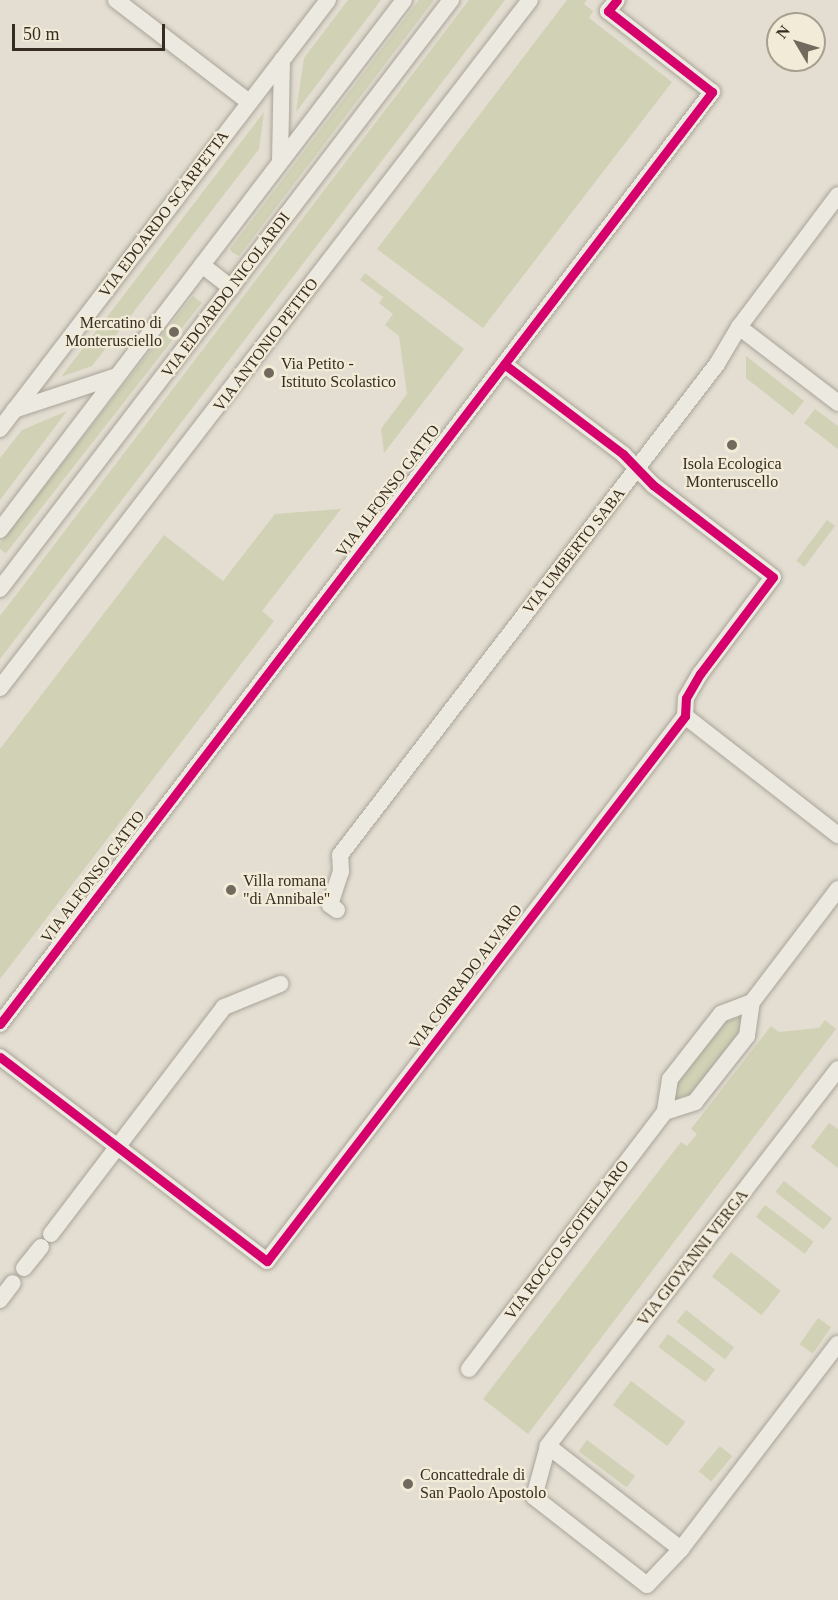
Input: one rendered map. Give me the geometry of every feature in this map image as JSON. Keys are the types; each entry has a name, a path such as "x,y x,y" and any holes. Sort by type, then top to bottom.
{"street":[{"path":"116,0 249,102"},
{"name":"VIA EDOARDO SCARPETTA","path":"0,429 327,0"},
{"path":"0,530 404,0"},
{"name":"VIA EDOARDO NICOLARDI","path":"0,589 451,0"},
{"name":"VIA ANTONIO PETITO","path":"0,688 530,0"},
{"name":"VIA ALFONSO GATTO","path":"0,1024 712,92 608,11 617,0"},
{"path":"280,162 282,60"},
{"name":"VIA UMBERTO SABA","path":"337,910 330,905 341,872 340,855 717,364 739,327 838,195"},
{"path":"202,265 231,288"},
{"path":"739,327 838,403"},
{"path":"504,364 639,466"},
{"path":"14,410 117,375"},
{"name":"VIA CORRADO ALVARO","path":"0,1057 267,1261 685,716 686,698 700,674 773,577 653,485 639,466"},
{"path":"685,716 838,836"},
{"path":"665,1112 695,1102 747,1036 752,1002 838,889"},
{"path":"24,1268 224,1007 280,984"},
{"name":"VIA ROCCO SCOTELLARO","path":"469,1369 665,1112 670,1079 721,1014 752,1002"},
{"name":"VIA GIOVANNI VERGA","path":"549,1446 838,1069"},
{"path":"0,1300 13,1283"},
{"path":"681,1549 549,1446 534,1497 647,1585 681,1549 838,1344"}],"green space":[{"path":"348,0 381,0 296,112 304,58"},
{"path":"419,0 434,0 239,256 233,253 230,249"},
{"path":"469,0 505,0 0,659 0,616"},
{"path":"567,0 587,0 584,4 593,11 589,18 672,82 483,328 377,249"},
{"path":"264,112 259,149 92,366 61,377"},
{"path":"365,273 464,349 384,453 381,429 407,394 399,336 385,325 393,314 379,303 383,297 360,280"},
{"path":"193,296 202,303 6,553 0,549 0,543"},
{"path":"746,356 804,401 793,415 746,378"},
{"path":"815,409 838,426 838,449 804,423"},
{"path":"67,411 0,500 0,458 22,430"},
{"path":"341,509 262,611 274,621 0,979 0,749 164,535 223,581 275,514"},
{"path":"827,520 835,526 804,567 796,561"},
{"path":"742,1016 738,1033 691,1094 675,1099 677,1083 724,1022"},
{"path":"825,1020 836,1029 528,1434 483,1399 681,1142 687,1146 697,1134 691,1129 771,1026 779,1032 819,1028"},
{"path":"829,1123 838,1129 838,1168 811,1147"},
{"path":"784,1181 832,1219 823,1230 775,1192"},
{"path":"765,1205 814,1242 805,1254 756,1217"},
{"path":"731,1252 781,1291 762,1315 712,1276"},
{"path":"686,1310 734,1348 725,1359 677,1322"},
{"path":"818,1318 831,1327 813,1353 800,1344"},
{"path":"668,1334 715,1370 705,1382 658,1347"},
{"path":"631,1381 685,1422 667,1446 613,1405"},
{"path":"587,1440 635,1476 626,1487 579,1451"},
{"path":"720,1446 732,1456 711,1482 699,1471"}],"cycle path":[{"path":"0,1024 712,92 608,11 617,0"},
{"path":"0,1057 267,1261 685,716 686,698 700,674 773,577 653,485 623,454 504,364"}],"place":[{"name":"Mercatino di Monterusciello","path":"174,332"},
{"name":"Via Petito - Istituto Scolastico","path":"269,373"},
{"name":"Isola Ecologica Monteruscello","path":"732,445"},
{"name":"Villa romana \"di Annibale\"","path":"231,890"},
{"name":"Concattedrale di San Paolo Apostolo","path":"408,1484"}]}
